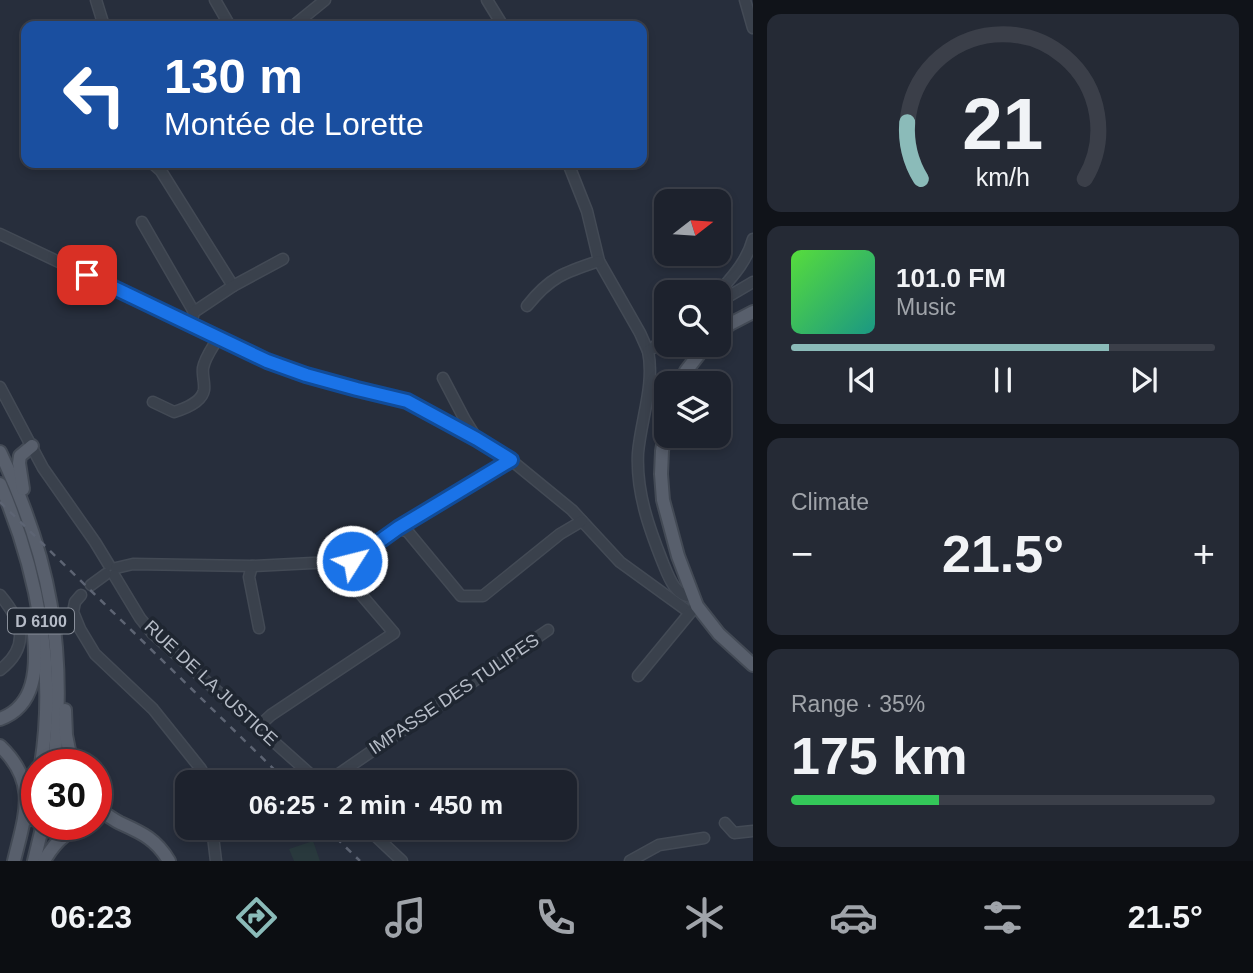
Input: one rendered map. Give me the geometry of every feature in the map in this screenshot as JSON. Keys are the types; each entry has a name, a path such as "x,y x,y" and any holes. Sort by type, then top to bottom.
{"main road":[{"path":"731,323 752,312"},
{"path":"686,371 697,357"},
{"path":"26,510 19,463 20,456 32,446"},
{"path":"662,448 663,500 693,605 752,665"},
{"name":"D 6100","path":"0,452 35,536 52,606 58,666 55,749"},
{"name":"D 6100","path":"0,484 28,561 40,616 45,662 42,749"},
{"path":"0,719 13,713 22,704 34,681 35,650 28,561"},
{"path":"58,666 65,697 69,749"},
{"path":"0,746 17,766 26,792 26,806 14,861"},
{"path":"112,818 149,837 169,861"},
{"path":"112,823 120,823"},
{"path":"21,861 26,840"},
{"path":"34,861 39,840"},
{"path":"44,861 48,852 60,840"}],"street":[{"path":"96,0 102,21"},
{"path":"215,0 227,21"},
{"path":"299,21 325,0"},
{"path":"487,0 500,21"},
{"path":"745,0 752,28"},
{"path":"158,168 233,286"},
{"path":"570,168 587,211 599,261 648,351 651,378 638,454 639,488 647,519 668,574 680,594 693,605"},
{"path":"142,222 194,312"},
{"path":"0,234 267,361 306,375 407,401 511,460 572,510 620,562 693,605"},
{"path":"730,280 740,268 752,239"},
{"path":"191,324 194,312 233,286 283,259"},
{"path":"527,306 541,289 565,273 599,261"},
{"path":"731,295 752,282"},
{"path":"153,402 174,412 201,398 204,391 205,359 218,338"},
{"path":"648,351 654,347"},
{"path":"443,378 477,439"},
{"name":"RUE DE LA JUSTICE","path":"0,387 43,468 95,542 140,618 152,633 306,770"},
{"path":"91,585 111,571 132,564 252,566 352,561 398,528 511,460"},
{"path":"398,528 408,532 461,596 483,596 560,534 582,521"},
{"path":"252,566 249,577 259,628"},
{"path":"258,727 271,715 394,633 353,586"},
{"path":"0,595 15,616 21,636 14,656 0,670"},
{"path":"81,595 75,602 73,612 95,654 153,709 201,770"},
{"path":"638,676 693,605"},
{"name":"IMPASSE DES TULIPES","path":"344,770 548,630"},
{"path":"725,823 734,832 752,831"},
{"path":"630,861 659,845 704,838"},
{"path":"213,840 216,861"},
{"path":"380,840 402,861"}],"shaded area":[{"path":"313,841 320,861 294,861 289,849"}],"railway":[{"path":"0,502 275,770"},
{"path":"338,840 360,861"}],"route":[{"path":"87,275 267,361 306,375 407,401 511,460 398,528 352,561"}]}
